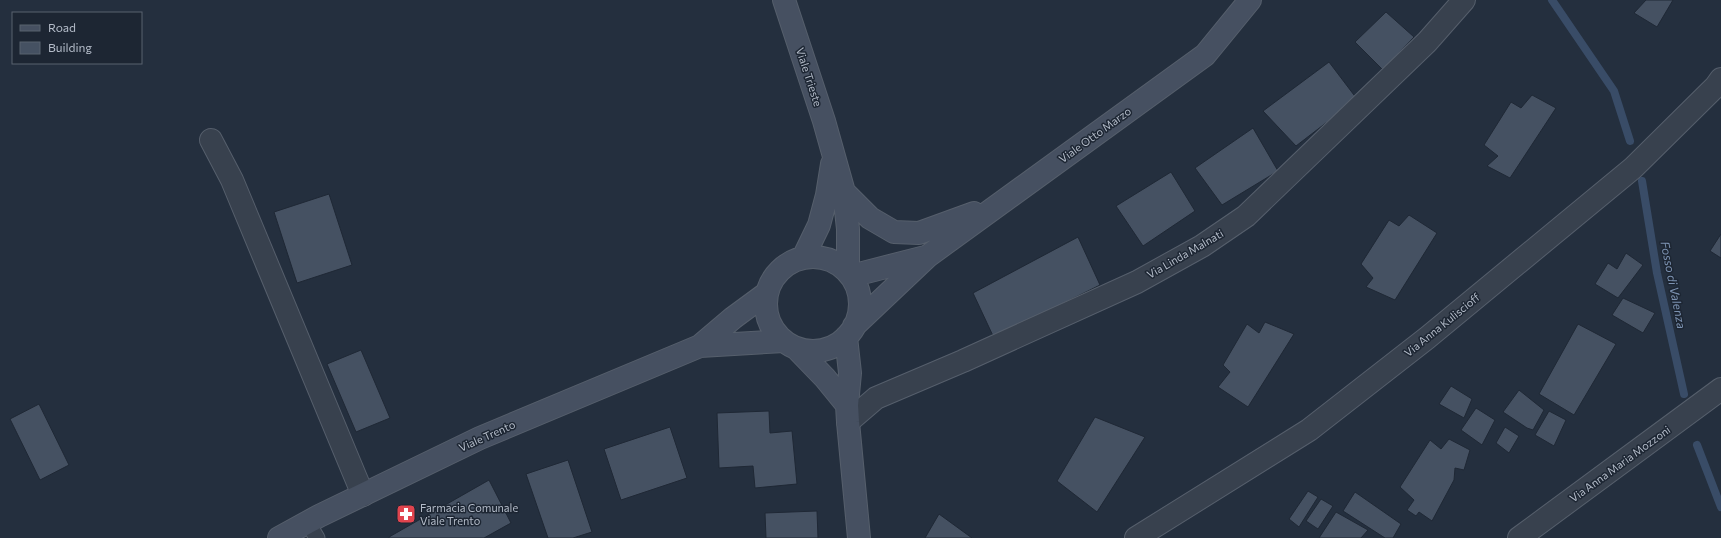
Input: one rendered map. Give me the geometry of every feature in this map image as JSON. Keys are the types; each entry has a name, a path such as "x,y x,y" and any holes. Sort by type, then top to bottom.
{"street":[{"name":"Viale Trieste","path":"784,0 834,155 844,192 848,229 849,274"},
{"name":"Viale Otto Marzo","path":"850,332 928,256 1205,56 1250,0"},
{"name":"Via Linda Malnati","path":"847,413 876,398 964,361 1137,282 1202,246 1246,216 1427,42 1464,0"},
{"name":"Via Anna Kuliscioff","path":"1136,538 1309,430 1421,343 1633,168 1716,86 1721,79"},
{"path":"211,140 232,180 363,495"},
{"name":"Viale Trieste","path":"803,258 819,225 827,195 834,155"},
{"path":"844,192 870,218 894,232 919,233 997,205"},
{"name":"Viale Otto Marzo","path":"849,274 928,256"},
{"path":"790,344 809,350 823,350 835,345 850,332 859,314 860,301 857,288 849,274 835,262 820,257 803,258 791,262 780,270 771,281 767,293 766,313 771,326 777,334 790,344 825,378 847,413"},
{"name":"Viale Trento","path":"279,538 312,530 363,495 480,438 700,346 733,318 767,293"},
{"path":"850,332 850,373 847,413 859,538"},
{"name":"Viale Trento","path":"700,346 790,344"},
{"name":"Via Anna Maria Mozzoni","path":"1519,538 1721,389"}],"building":[{"path":"1646,0 1673,0 1657,27 1634,13"},
{"path":"1386,12 1414,37 1383,70 1355,42"},
{"path":"1329,62 1357,99 1296,146 1263,111"},
{"path":"1532,95 1556,108 1510,178 1487,166 1498,156 1484,145 1511,102 1521,108"},
{"path":"1253,128 1278,171 1222,205 1195,168"},
{"path":"1171,172 1195,211 1143,246 1116,206"},
{"path":"329,194 352,265 297,283 274,212"},
{"path":"1409,215 1437,233 1395,300 1366,287 1373,278 1361,264 1389,220 1399,226"},
{"path":"1721,234 1721,258 1710,251"},
{"path":"1078,237 1100,285 994,338 973,293"},
{"path":"1626,253 1643,265 1618,298 1595,284 1608,263 1617,269"},
{"path":"1623,298 1655,313 1643,333 1612,315"},
{"path":"1265,322 1294,334 1248,407 1218,387 1230,372 1223,365 1247,324 1259,333"},
{"path":"1578,324 1616,344 1574,415 1539,394"},
{"path":"361,350 390,418 356,432 327,364"},
{"path":"1451,386 1472,399 1464,418 1439,404"},
{"path":"1519,390 1544,410 1533,430 1527,428 1503,412"},
{"path":"39,404 69,465 40,480 10,419"},
{"path":"1476,408 1495,420 1482,445 1461,430"},
{"path":"769,411 770,433 792,431 797,484 755,488 753,466 719,468 717,413"},
{"path":"1549,411 1566,420 1554,446 1535,435"},
{"path":"1095,417 1145,437 1097,512 1057,481"},
{"path":"670,427 687,478 621,500 604,449"},
{"path":"1505,427 1519,436 1509,453 1496,443"},
{"path":"1449,439 1470,450 1464,470 1455,468 1454,480 1432,521 1419,512 1416,516 1407,510 1414,500 1400,487 1430,440 1441,449"},
{"path":"568,460 592,532 573,538 548,538 526,474"},
{"path":"489,480 511,523 484,538 389,538 389,537"},
{"path":"1308,491 1318,497 1299,527 1289,519"},
{"path":"1355,492 1401,524 1393,538 1385,538 1343,511"},
{"path":"1321,499 1333,506 1318,529 1306,521"},
{"path":"817,511 818,538 766,538 765,513"},
{"path":"1336,512 1368,530 1361,538 1319,538"},
{"path":"939,514 972,538 925,538"}],"waterway":[{"name":"Fosso di Valenza","path":"1552,0 1614,91 1630,141"},
{"name":"Fosso di Valenza","path":"1642,181 1657,273 1684,394"},
{"name":"Fosso di Valenza","path":"1697,445 1721,507"}],"place":[{"name":"Farmacia Comunale Viale Trento","path":"406,514"}]}
